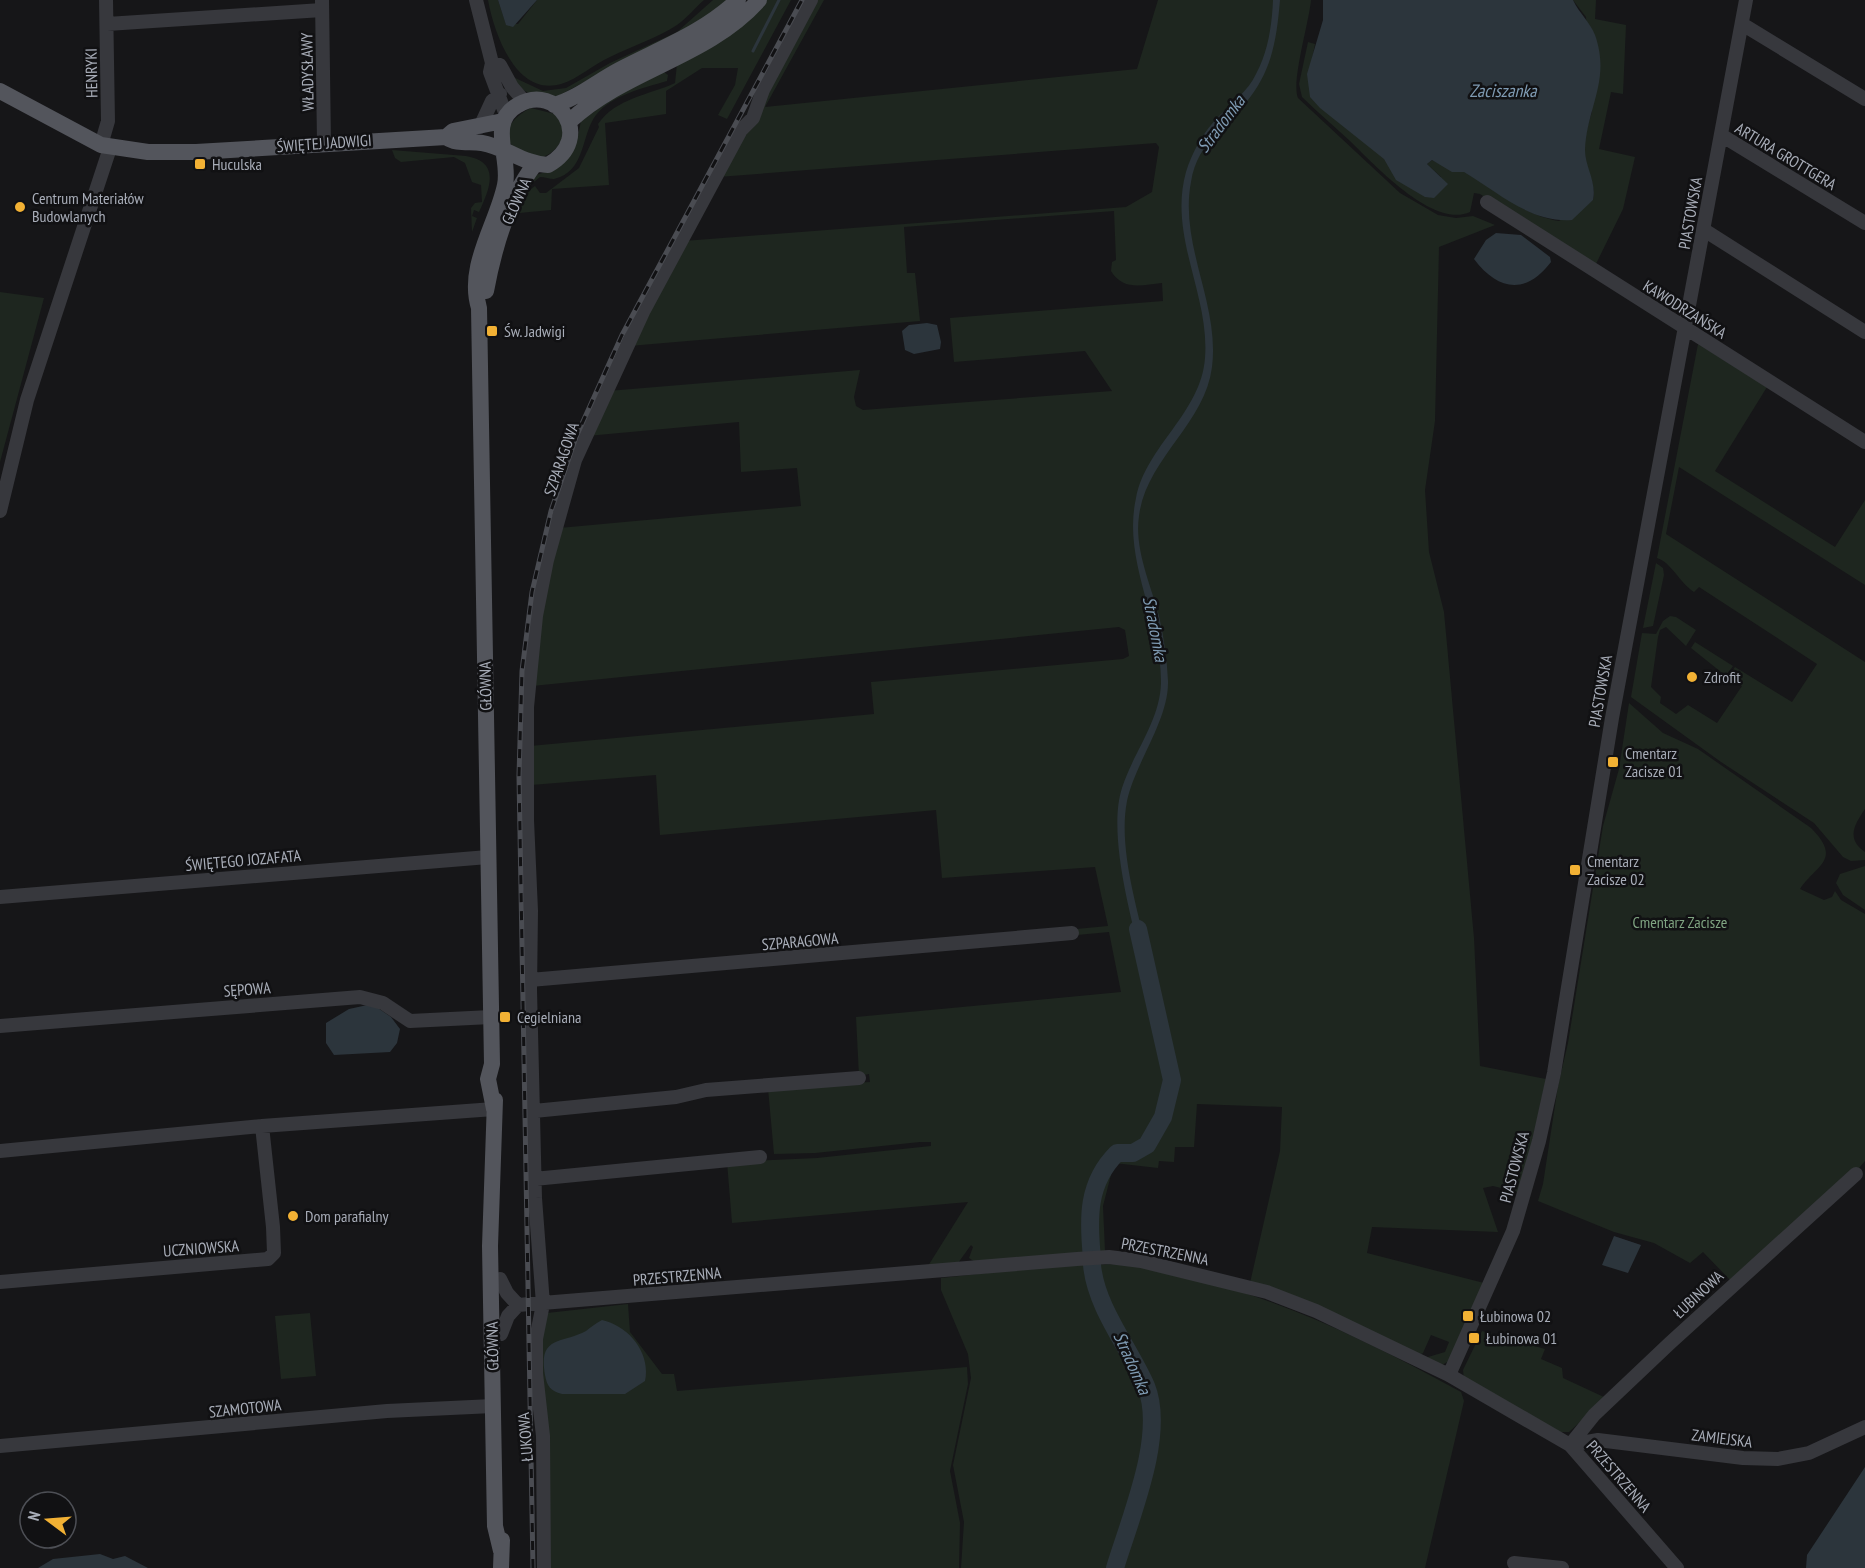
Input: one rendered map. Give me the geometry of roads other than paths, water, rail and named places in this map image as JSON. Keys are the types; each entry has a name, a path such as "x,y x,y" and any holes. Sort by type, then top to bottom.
{"main road":[{"path":"554,105 570,121 571,136 565,150 548,165 534,164 504,149 501,130 505,118 525,101 554,105 564,102 630,64 697,32 738,0"},
{"path":"570,121 586,107 625,84 721,34 759,0"},
{"name":"ŚWIĘTEJ JADWIGI","path":"0,91 106,146 148,152 196,152 446,137 453,131 480,127 505,118"},
{"name":"ŚWIĘTEJ JADWIGI","path":"446,137 453,142 482,143 504,149"},
{"name":"GŁÓWNA","path":"501,1551 495,1526 490,1235 494,1109 488,1079 492,1064 479,308 475,296 481,258 506,179 504,149"},
{"name":"GŁÓWNA","path":"479,308 485,296 500,236 522,181 534,164"},
{"name":"GŁÓWNA","path":"494,1141 499,1187 506,1506 501,1568"}],"street":[{"name":"HENRYKI","path":"106,0 108,120 106,146"},
{"path":"476,0 492,63 490,72 500,94 505,118"},
{"name":"SZPARAGOWA","path":"543,1304 539,1274 534,1179 531,911 527,820 529,686 540,588 570,477 600,401 643,312 741,130 753,118 763,90 811,0"},
{"name":"PIASTOWSKA","path":"1449,1375 1513,1231 1528,1187 1542,1130 1556,1063 1612,718 1746,0"},
{"path":"107,24 322,5"},
{"name":"WŁADYSŁAWY","path":"322,5 324,143"},
{"path":"1742,24 1865,99"},
{"path":"492,63 500,65 512,87 525,101"},
{"path":"480,127 492,101 500,94"},
{"name":"ARTURA GROTTGERA","path":"1721,135 1865,224"},
{"path":"0,512 27,400 106,146"},
{"name":"KAWODRZAŃSKA","path":"1487,202 1865,442"},
{"path":"1704,230 1865,332"},
{"name":"ŚWIĘTEGO JOZAFATA","path":"0,897 488,857"},
{"name":"SZPARAGOWA","path":"530,980 1072,933"},
{"name":"SĘPOWA","path":"0,1026 360,997 383,1002 410,1021 491,1017"},
{"path":"534,1111 676,1097 706,1090 859,1078"},
{"path":"0,1151 262,1126 494,1109"},
{"name":"UCZNIOWSKA","path":"0,1282 268,1259 274,1254 273,1227 262,1126"},
{"path":"534,1179 760,1157"},
{"name":"ŁUBINOWA","path":"1570,1445 1586,1424 1662,1351 1856,1174"},
{"name":"PRZESTRZENNA","path":"518,1305 1109,1257 1175,1268 1267,1292 1316,1311 1449,1375 1570,1445 1677,1568"},
{"path":"500,1279 507,1293 518,1305 508,1316 501,1334"},
{"name":"ŁUKOWA","path":"543,1304 537,1332 536,1372 544,1446 544,1568"},
{"name":"SZAMOTOWA","path":"0,1446 375,1412 493,1406"},
{"name":"ZAMIEJSKA","path":"1570,1445 1598,1440 1743,1458 1778,1459 1809,1453 1865,1427"},
{"path":"1514,1563 1562,1568"}],"water":[{"path":"498,0 537,0 513,27 506,25"},
{"path":"1273,0 1280,0 1279,13 1273,50 1264,74 1251,96 1207,144 1200,155 1191,182 1190,229 1210,320 1213,344 1212,367 1199,406 1152,477 1139,516 1141,554 1161,624 1168,681 1163,711 1131,787 1125,819 1130,877 1147,952 1140,954 1122,871 1117,826 1118,806 1127,775 1156,711 1161,683 1156,636 1134,545 1133,521 1136,498 1150,462 1194,396 1205,358 1202,311 1185,242 1182,219 1182,196 1186,172 1195,149 1208,128 1253,80 1264,57 1269,38"},
{"name":"Zaciszanka","path":"1323,0 1573,0 1593,30 1599,51 1599,80 1585,150 1594,193 1593,200 1572,220 1542,217 1515,205 1464,172 1452,172 1432,160 1427,164 1448,184 1434,198 1425,197 1396,180 1384,159 1320,108 1310,97 1307,74 1323,20"},
{"path":"1496,233 1521,235 1550,257 1551,262 1532,280 1512,285 1502,283 1483,270 1474,259 1486,240"},
{"path":"927,323 937,325 941,342 940,349 914,354 905,350 902,331 909,325"},
{"path":"372,1004 391,1017 400,1029 397,1043 390,1052 334,1055 326,1043 326,1023 349,1009"},
{"path":"1614,1236 1641,1245 1628,1273 1602,1265"},
{"path":"602,1320 621,1328 636,1342 645,1360 645,1381 625,1394 562,1394 552,1390 546,1379 544,1362 545,1353 549,1347 586,1331"},
{"path":"1865,1467 1865,1568 1806,1568 1807,1555"},
{"path":"100,1554 113,1559 125,1556 148,1568 38,1568 53,1559"}],"waterway":[{"path":"753,51 779,0"},
{"name":"Stradomka","path":"1092,1258 1090,1215 1100,1176 1117,1153 1133,1153 1147,1145 1163,1117 1172,1080 1138,929"},
{"name":"Stradomka","path":"1092,1265 1106,1312 1139,1371 1151,1406 1152,1428 1144,1477 1115,1568"}],"railway":[{"path":"533,1568 519,776 522,671 532,592 551,511 576,437 622,335 802,0"}],"place":[{"name":"Huculska","path":"200,164"},
{"name":"Centrum Materiałów Budowlanych","path":"20,207"},
{"name":"Św. Jadwigi","path":"492,331"},
{"name":"Zdrofit","path":"1692,677"},
{"name":"Cmentarz Zacisze 01","path":"1613,762"},
{"name":"Cmentarz Zacisze 02","path":"1575,870"},
{"name":"Cegielniana","path":"505,1017"},
{"name":"Dom parafialny","path":"293,1216"},
{"name":"Łubinowa 02","path":"1468,1316"},
{"name":"Łubinowa 01","path":"1474,1338"}],"park label":[{"name":"Cmentarz Zacisze","path":"1680,922"}]}
